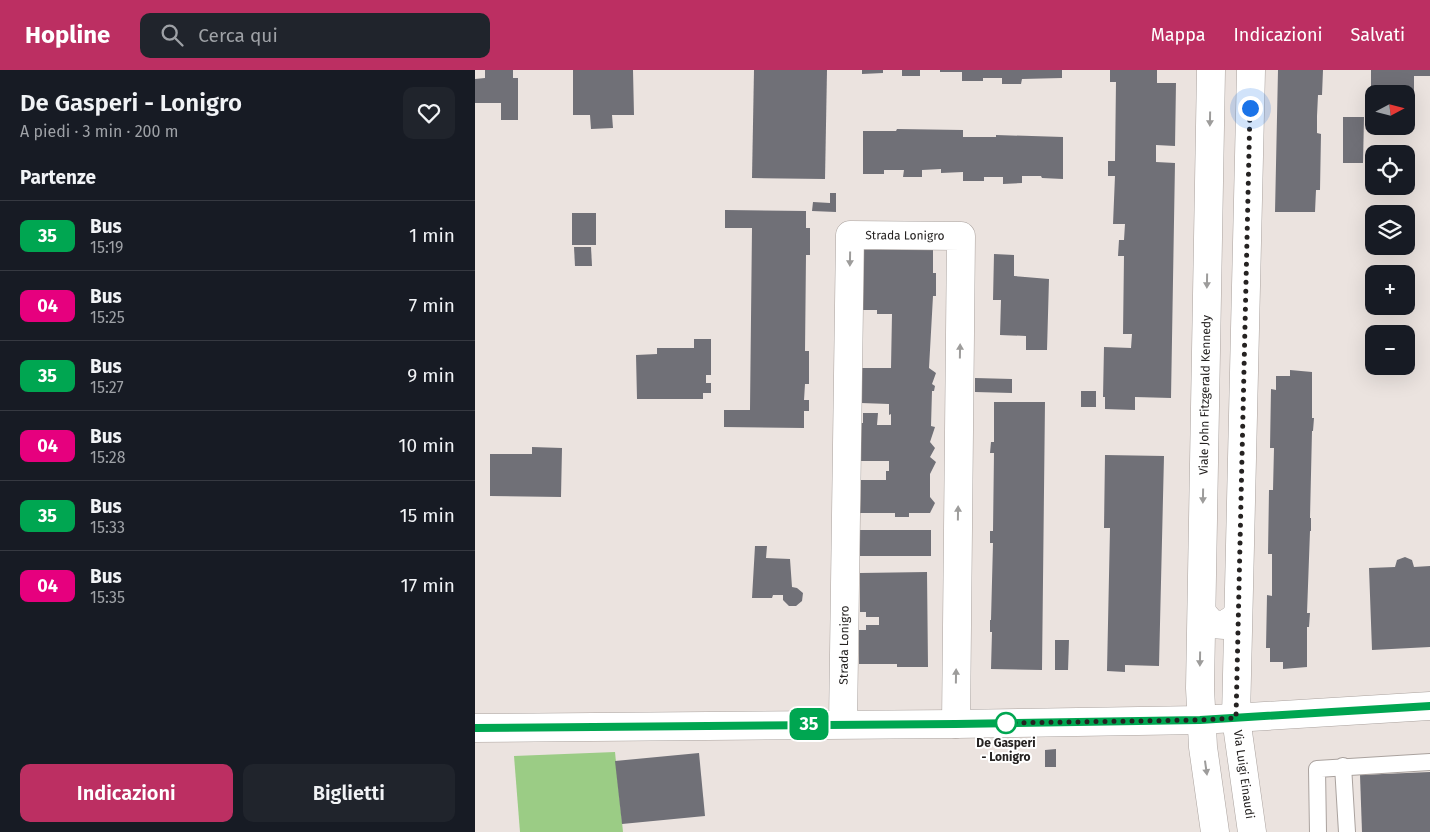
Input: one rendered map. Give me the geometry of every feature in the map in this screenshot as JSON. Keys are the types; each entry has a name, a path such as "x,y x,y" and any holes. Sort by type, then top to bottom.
{"street":[{"name":"Viale John Fitzgerald Kennedy","path":"1200,720 1211,70"},
{"path":"1236,718 1251,70"},
{"name":"Strada Lonigro","path":"843,724 850,235 961,236 956,724"},
{"path":"1202,612 1212,624 1223,625 1237,616"},
{"path":"475,728 1200,720 1430,706"},
{"name":"Via Luigi Einaudi","path":"1236,718 1252,832"},
{"path":"1200,720 1215,832"}],"lane":[{"path":"1318,832 1317,769 1430,762"},
{"path":"1343,766 1347,832"}],"green space":[{"path":"615,752 623,832 520,832 514,756"}],"building":[{"path":"485,70 513,70 513,78 518,78 518,120 501,120 501,103 475,103 475,79 485,78"},
{"path":"573,70 633,70 634,115 612,115 613,128 591,129 590,115 573,115"},
{"path":"754,70 827,70 825,179 752,178"},
{"path":"862,70 883,70 883,73 862,74"},
{"path":"902,70 920,70 920,76 902,76"},
{"path":"940,70 1062,70 1062,78 1022,79 1021,84 1002,84 1002,78 983,78 983,81 962,81 962,72 940,72"},
{"path":"1110,70 1157,70 1157,83 1176,83 1175,146 1156,145 1156,162 1175,163 1171,398 1135,397 1135,410 1105,409 1105,397 1103,397 1104,347 1131,348 1132,334 1123,334 1124,256 1118,256 1119,240 1124,240 1125,224 1113,224 1115,176 1108,176 1108,161 1115,161 1116,82 1110,82"},
{"path":"1278,70 1323,70 1322,95 1318,95 1317,116 1317,133 1321,134 1320,190 1316,190 1315,212 1275,212"},
{"path":"1371,70 1430,70 1430,76 1414,76 1414,85 1371,85"},
{"path":"1343,117 1364,117 1363,163 1343,163"},
{"path":"897,129 963,130 963,137 996,137 996,135 1063,137 1063,179 1022,176 1022,183 1003,184 1003,177 984,177 984,181 963,181 963,172 941,173 941,169 922,170 922,177 903,177 904,170 884,170 884,174 863,174 863,131 896,131"},
{"path":"830,193 836,193 836,212 812,211 813,202 830,203"},
{"path":"725,210 806,211 806,228 810,228 810,255 806,255 805,351 809,351 809,384 805,384 804,400 809,400 809,411 804,411 804,428 724,427 724,410 750,410 752,228 725,228"},
{"path":"572,213 596,213 596,245 572,245"},
{"path":"933,244 933,273 936,273 936,296 933,296 929,368 936,373 932,384 935,386 934,391 932,391 931,426 935,427 930,442 935,448 930,457 936,462 930,474 930,497 935,503 930,513 909,513 909,517 895,517 895,513 860,513 861,480 886,480 886,471 889,471 889,461 861,461 861,423 863,423 863,413 878,413 877,425 891,425 889,404 861,403 861,368 891,368 892,314 877,314 877,310 862,310 862,247"},
{"path":"574,247 591,247 592,266 575,266"},
{"path":"994,254 1014,255 1014,276 1049,279 1047,350 1026,350 1026,336 1000,335 1001,300 993,300"},
{"path":"694,339 711,339 711,375 706,375 706,383 711,383 711,393 703,393 703,399 637,399 636,355 657,354 657,348 694,348"},
{"path":"1290,370 1312,372 1312,418 1314,418 1312,431 1311,531 1307,613 1310,613 1309,627 1307,627 1307,667 1283,669 1283,662 1270,662 1270,648 1266,648 1267,595 1272,596 1272,554 1268,554 1269,490 1273,490 1274,448 1270,448 1271,389 1276,390 1276,376 1290,376"},
{"path":"975,378 1012,379 1012,393 975,392"},
{"path":"1081,391 1096,391 1096,407 1081,407"},
{"path":"994,402 1045,402 1042,670 991,669 992,632 990,632 990,620 993,543 990,543 990,531 993,531 994,453 990,453 991,442 994,442"},
{"path":"532,447 562,448 561,497 490,496 490,454 532,454"},
{"path":"1105,455 1164,456 1159,666 1125,665 1125,672 1107,671 1110,528 1104,528"},
{"path":"860,530 931,530 931,556 860,556"},
{"path":"755,546 767,546 766,558 790,559 792,587 797,588 803,593 802,601 796,606 789,606 783,600 783,595 773,595 772,598 752,598"},
{"path":"1405,557 1412,560 1414,567 1430,566 1430,647 1372,650 1369,568 1395,567 1397,560"},
{"path":"927,572 928,667 897,667 897,664 859,664 859,630 866,630 866,625 879,625 879,617 866,617 866,612 860,612 860,573"},
{"path":"1055,640 1069,640 1068,670 1055,670"},
{"path":"1056,749 1056,767 1045,767 1045,750"},
{"path":"699,753 705,816 622,824 615,761"},
{"path":"1430,772 1430,832 1362,832 1360,775"}],"bus line":[{"name":"35","path":"475,728 1200,720 1430,706"}],"place":[{"name":"De Gasperi - Lonigro","path":"1006,723"}],"route":[{"path":"1006,723 1236,718 1250,108"}]}
